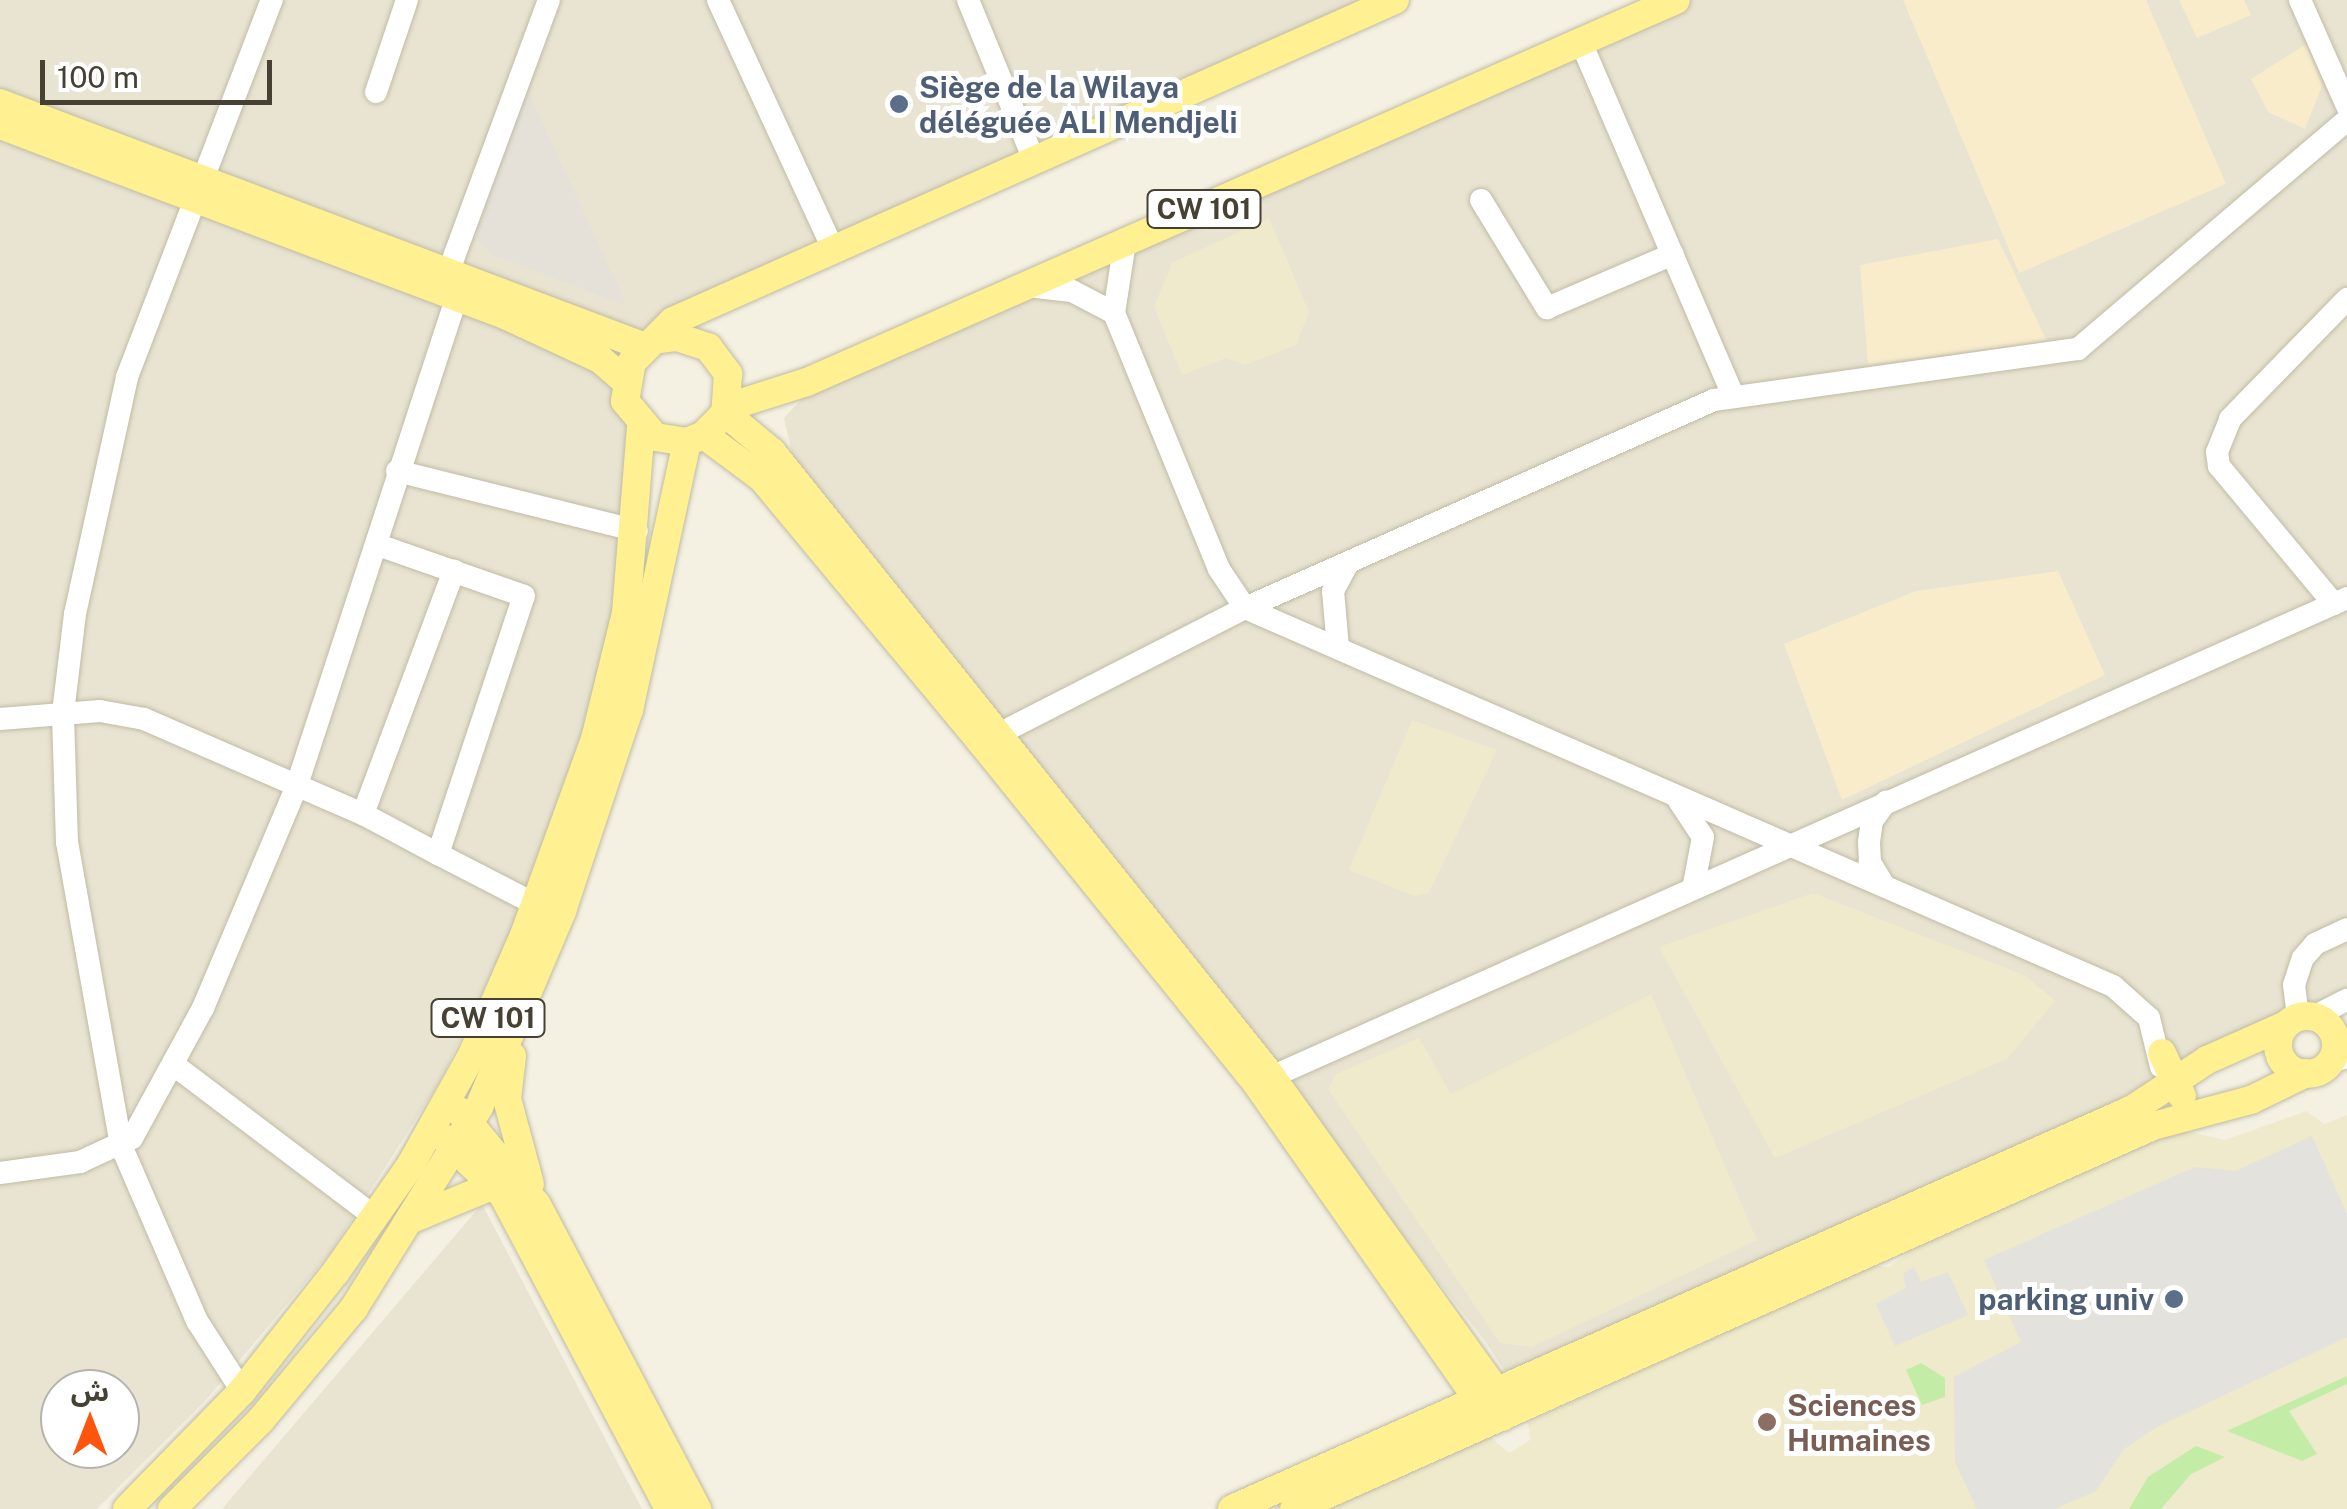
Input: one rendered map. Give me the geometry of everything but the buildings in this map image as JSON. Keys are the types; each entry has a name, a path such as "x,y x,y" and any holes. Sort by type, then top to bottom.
{"main road":[{"path":"990,738 762,478 695,438 641,428 625,401 625,381 653,343 690,312 1395,0"},
{"name":"CW 101","path":"726,410 806,382 1676,0"},
{"path":"0,103 202,187 453,283 653,343 694,339 708,346 728,374 726,410 695,438"},
{"path":"0,126 202,187"},
{"path":"453,283 570,342 625,381"},
{"path":"726,410 772,452 990,738 1264,1080 1494,1405"},
{"name":"CW 101","path":"127,1509 242,1391 375,1217 448,1099 536,904 595,739 626,614 637,531 641,428"},
{"name":"CW 101","path":"172,1509 308,1366 412,1219 470,1123 516,1028 630,710 695,438"},
{"path":"2299,1020 2278,1042 2282,1060 2328,1064"},
{"path":"1294,1509 1494,1405 2299,1020 2332,1032 2328,1064"},
{"path":"516,1028 507,1100 537,1205 657,1460 669,1509"},
{"path":"2161,1049 2174,1083 2193,1110"},
{"path":"1232,1509 1494,1405 2193,1110 2251,1100 2328,1064"},
{"path":"448,1099 470,1123 657,1460 697,1509"},
{"path":"432,1128 505,1187 537,1205"},
{"path":"412,1219 505,1187"}],"street":[{"path":"242,1391 197,1321 121,1145 67,843 63,713 75,614 128,378 272,0"},
{"path":"376,92 407,0"},
{"path":"0,1174 80,1162 121,1145 132,1138 174,1065 296,788 378,545 453,283 549,0"},
{"path":"718,0 834,251"},
{"path":"968,0 1034,160"},
{"path":"2300,0 2347,106"},
{"path":"1580,40 1733,395"},
{"path":"990,738 1245,608 1733,395 2078,350 2347,120"},
{"path":"1481,200 1547,308 1673,254"},
{"path":"1125,242 1114,313 1219,568 1245,608 1782,847 1883,884 2113,986 2140,1006 2161,1049"},
{"path":"1022,286 1072,291 1114,313"},
{"path":"1264,1080 1694,884 2341,601 2220,466 2216,452 2230,419 2347,299"},
{"path":"398,471 637,531"},
{"path":"378,545 513,589 525,607 438,854"},
{"path":"1338,648 1333,591 1348,563"},
{"path":"363,814 454,570"},
{"path":"0,719 63,713 144,719 363,814 536,904"},
{"path":"1677,798 1702,838 1694,884"},
{"path":"1883,884 1870,862 1869,842 1872,821 1888,800"},
{"path":"2347,928 2315,944 2304,958 2294,985 2299,1020 2347,1000"},
{"path":"174,1065 375,1217"}],"shaded area":[{"path":"0,0 1392,0 652,343 0,101"},
{"path":"1676,0 2347,0 2347,991 2195,1056 2092,1114 1516,1388 1485,1341 793,458 784,418 826,373"},
{"path":"1903,0 2146,0 2226,184 2019,273"},
{"path":"2179,0 2244,0 2251,15 2197,38"},
{"path":"2306,44 2322,86 2305,129 2268,112 2251,79"},
{"path":"524,82 627,306 491,254 481,244 473,224"},
{"path":"0,127 514,317 629,396 635,531 585,732 515,925 439,1083 331,1252 205,1401 140,1466 140,1369 40,1369 40,1469 137,1469 97,1509 0,1509"},
{"path":"1269,218 1309,312 1296,345 1245,365 1226,358 1182,375 1154,307 1172,263"},
{"path":"1998,239 2047,341 1868,364 1860,265"},
{"path":"2058,571 2105,675 1842,800 1784,644 1916,591"},
{"path":"1412,720 1497,750 1429,893 1414,896 1349,870"},
{"path":"1813,893 2026,976 2055,1001 2007,1059 1775,1158 1659,947"},
{"path":"1651,994 1757,1240 1532,1347 1500,1343 1328,1089 1336,1074 1419,1038 1451,1094"},
{"path":"2307,1111 2324,1124 2347,1115 2347,1509 1330,1509 1488,1435 1509,1453 1530,1440 1528,1422 1872,1266 1889,1267 1913,1249 2180,1130 2225,1140"},
{"name":"parking univ","path":"2312,1136 2347,1214 2347,1337 2155,1428 2124,1449 2096,1491 2055,1509 1977,1509 1955,1462 1954,1377 2021,1342 1984,1260 2195,1167 2236,1171"},
{"path":"482,1204 642,1509 222,1509"},
{"path":"1914,1267 1921,1282 1948,1272 1968,1315 1895,1346 1876,1304 1906,1288 1903,1274"}],"green space":[{"path":"1921,1363 1945,1378 1945,1397 1922,1405 1906,1370"},
{"path":"2347,1376 2347,1384 2289,1411 2317,1454 2302,1461 2227,1431"},
{"path":"2196,1446 2225,1457 2191,1474 2161,1509 2129,1509 2148,1477"}],"place":[{"name":"Siège de la Wilaya déléguée ALI Mendjeli","path":"899,104"},
{"name":"parking univ","path":"2174,1299"},
{"name":"Sciences Humaines","path":"1767,1422"}]}
